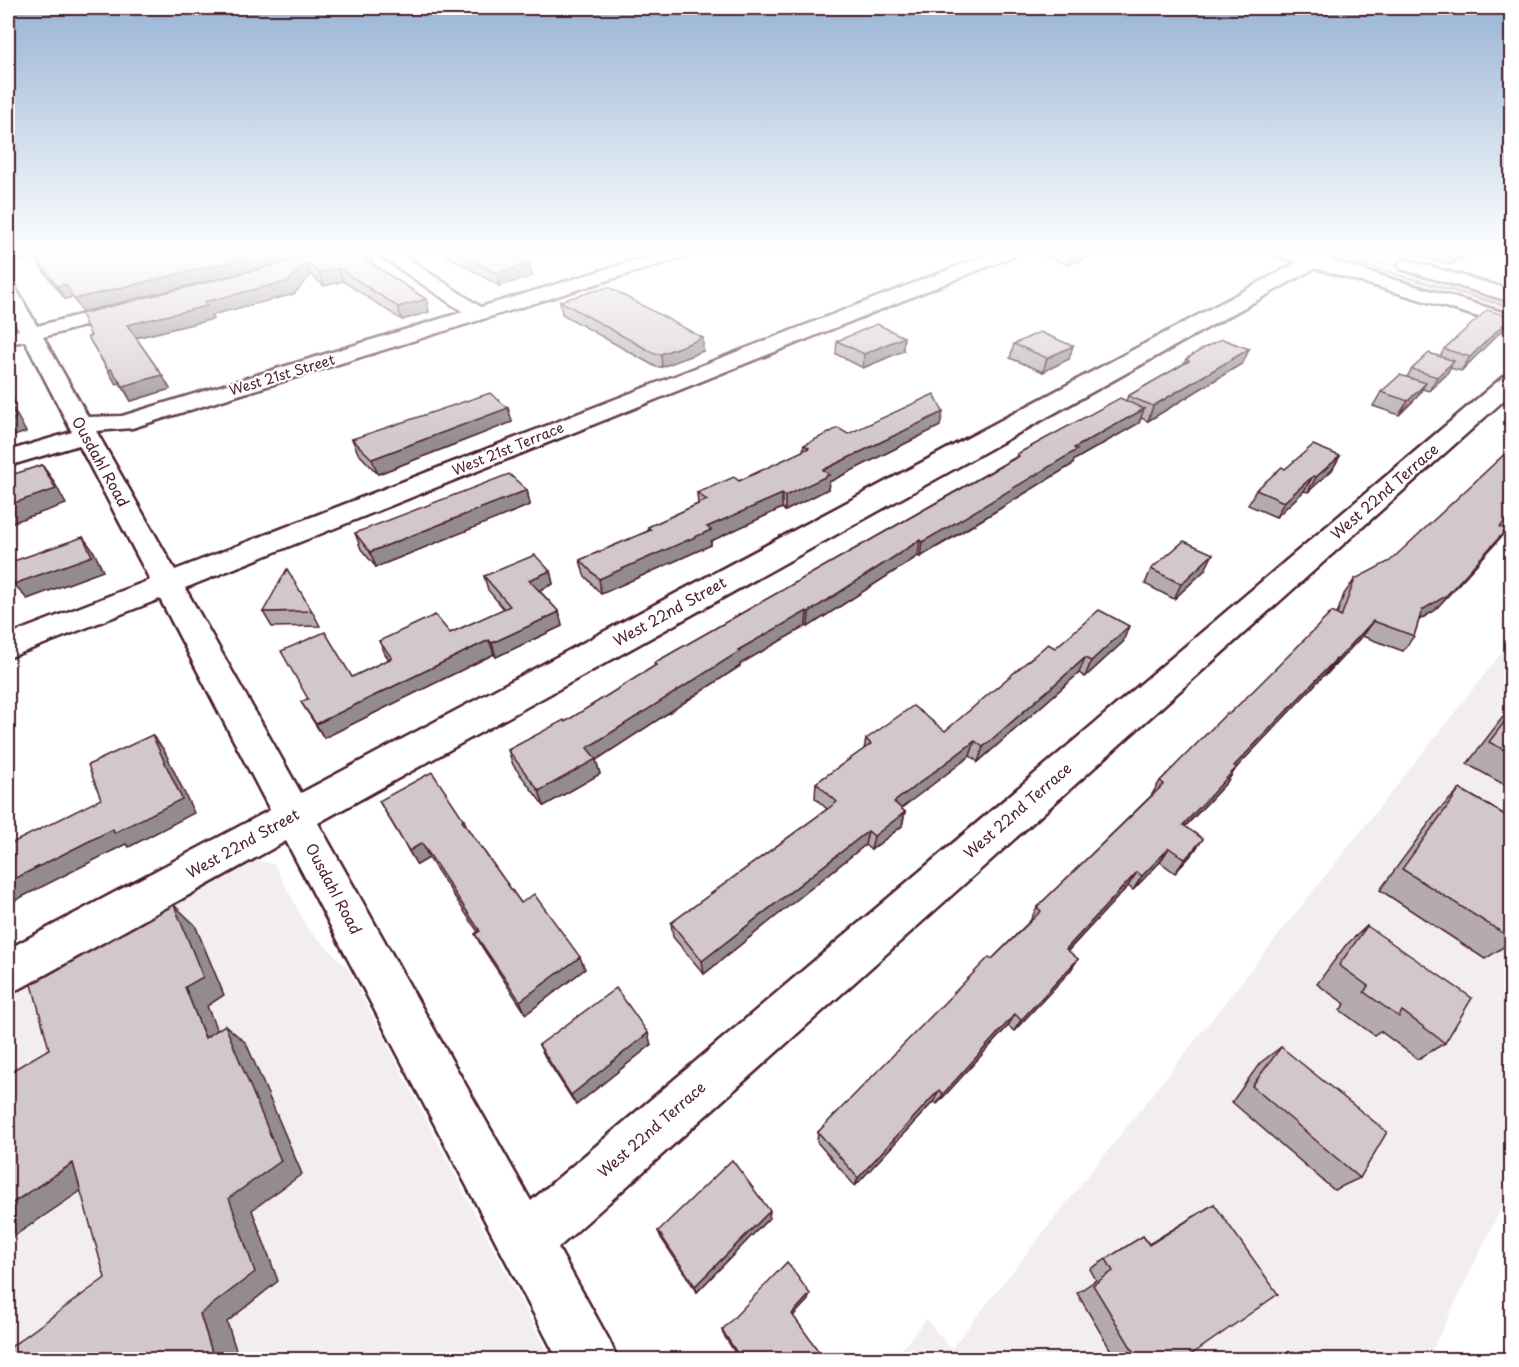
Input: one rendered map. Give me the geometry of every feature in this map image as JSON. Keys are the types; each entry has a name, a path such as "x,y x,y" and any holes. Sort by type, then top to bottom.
{"street":[{"name":"Ousdahl Road","path":"21,316 590,1359"},
{"path":"8,339 100,316"},
{"name":"West 21st Street","path":"8,459 86,436 101,438 124,423 472,316"},
{"name":"West 21st Terrace","path":"8,646 846,316"},
{"name":"West 22nd Street","path":"8,972 1212,316"},
{"path":"1497,316 1512,321"},
{"name":"West 22nd Terrace","path":"525,1241 1512,381"}],"shaded area":[{"path":"1511,641 1511,1188 1428,1359 893,1360 926,1319 951,1349"},
{"path":"256,860 274,864 308,929 347,967 551,1359 8,1359 8,990 231,866"}],"building":[{"path":"82,316 166,316 127,325 162,375 123,386 111,369 108,370 88,337 91,336"},
{"path":"587,316 662,316 703,338 661,354 655,354"},
{"path":"1481,316 1511,317 1470,357 1444,349"},
{"path":"877,324 904,337 864,354 837,341"},
{"path":"1040,332 1073,346 1047,358 1014,344"},
{"path":"1222,339 1249,349 1153,406 1128,396 1189,361 1186,359"},
{"path":"1429,353 1454,361 1437,377 1412,369"},
{"path":"1400,375 1426,383 1408,401 1381,392"},
{"path":"490,393 508,408 372,459 352,439"},
{"path":"934,394 943,412 823,470 829,475 785,496 782,494 707,527 711,530 599,579 580,560 651,530 648,527 707,500 697,493 734,477 739,481 809,448 804,445 838,428 848,434"},
{"path":"1120,398 1144,409 1074,448 1077,450 952,525 922,542 920,540 809,612 807,611 738,650 740,651 587,748 596,759 539,791 508,750 564,720 565,722 656,665 654,663 1019,456 1017,454"},
{"path":"8,402 16,418 8,421"},
{"path":"1313,445 1340,456 1284,502 1256,490 1282,467 1285,469"},
{"path":"1512,447 1512,513 1500,527 1507,529 1446,596 1422,610 1414,636 1373,621 1234,766 1237,767 1183,825 1203,839 1185,859 1169,848 1142,876 1137,872 1066,949 1078,959 1021,1020 1015,1014 943,1094 939,1090 858,1178 818,1132 989,957 992,959 1041,911 1037,907 1164,784 1160,781 1227,713 1229,714 1254,690 1332,612 1341,617 1355,579 1390,561"},
{"path":"42,465 56,489 8,505 8,476"},
{"path":"509,474 527,490 370,552 355,533"},
{"path":"83,537 92,556 14,584 8,563"},
{"path":"1184,541 1213,554 1181,584 1151,569"},
{"path":"535,555 550,571 529,580 559,612 492,643 489,640 316,724 301,702 308,699 281,651 325,632 352,677 392,658 379,641 435,615 450,633 510,606 484,576"},
{"path":"287,569 312,611 263,612"},
{"path":"1099,610 1129,626 1091,661 1085,658 983,747 975,741 894,802 905,812 874,836 868,831 702,961 671,923 837,802 816,783 871,744 866,739 913,706 945,731 1048,644 1055,648"},
{"path":"1512,712 1512,754 1489,742"},
{"path":"152,735 182,799 114,833 113,829 8,882 8,845 101,799 88,765"},
{"path":"432,772 464,820 462,821 521,903 534,894 580,957 520,1001 475,934 480,931 422,843 409,851 379,801"},
{"path":"1460,789 1512,819 1512,939 1402,869"},
{"path":"174,905 203,977 185,987 205,1038 225,1025 281,1161 229,1198 255,1272 200,1314 214,1359 8,1359 8,1349 105,1278 73,1163 8,1206 8,1073 49,1049 32,984"},
{"path":"1367,926 1472,998 1445,1043 1402,1011 1399,1017 1364,992 1368,986 1339,965"},
{"path":"616,988 648,1033 571,1095 539,1045"},
{"path":"1281,1047 1387,1132 1360,1178 1252,1086"},
{"path":"732,1160 770,1211 695,1286 658,1231"},
{"path":"1214,1204 1278,1294 1185,1359 1138,1359 1093,1285 1113,1271 1106,1259 1143,1236 1149,1245"},
{"path":"787,1262 810,1294 792,1314 824,1359 741,1359 722,1330"}]}
